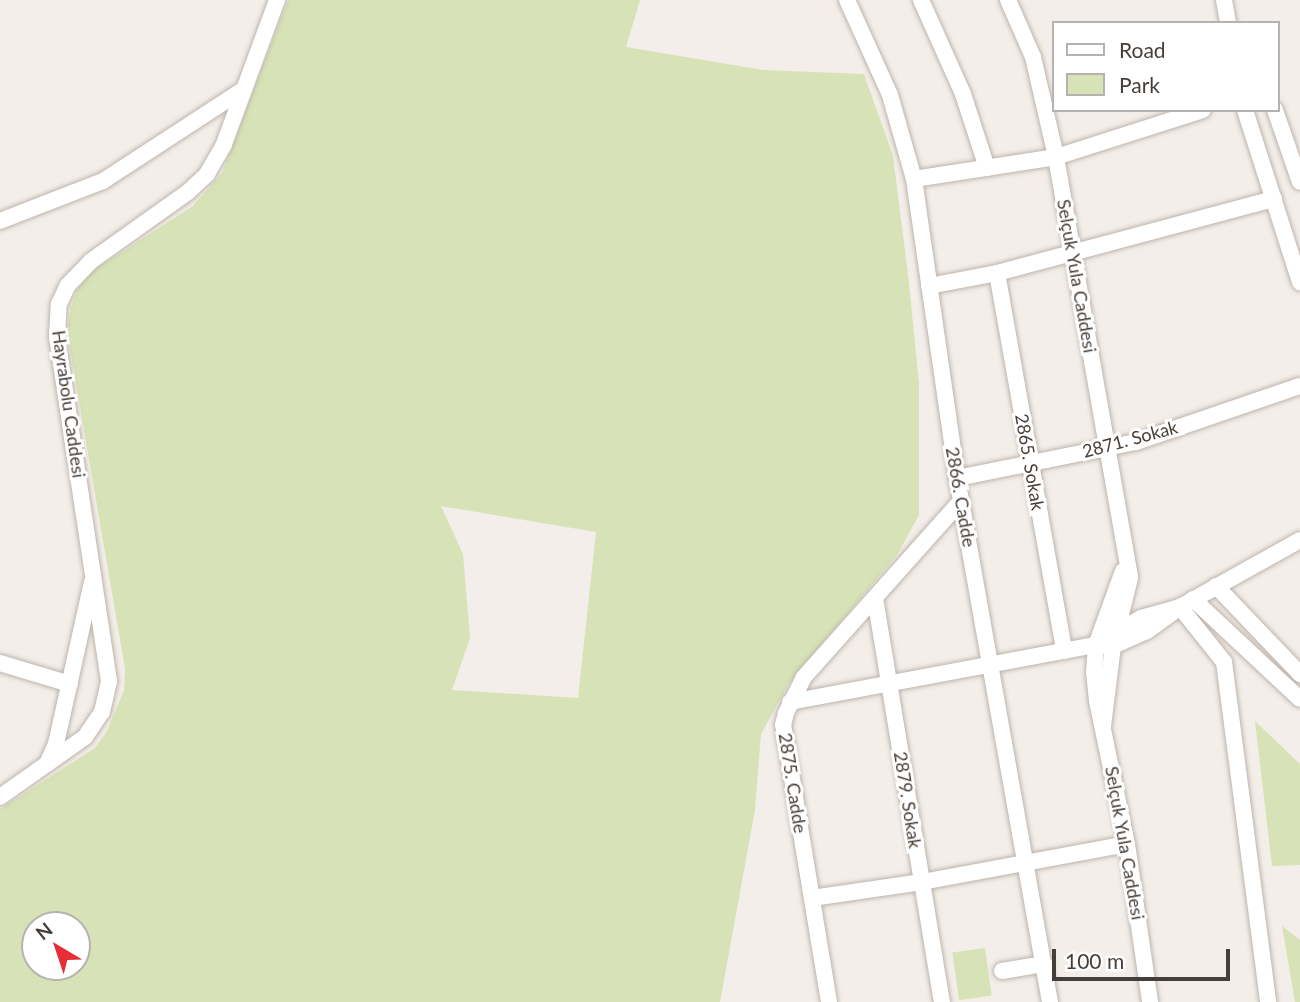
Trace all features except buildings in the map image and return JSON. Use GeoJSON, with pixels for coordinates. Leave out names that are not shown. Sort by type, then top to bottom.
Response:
{"type":"FeatureCollection","features":[{"type":"Feature","properties":{"kind":"street","name":"Hayrabolu Caddesi"},"geometry":{"type":"LineString","coordinates":[[0,797],[42,769],[90,731],[106,701],[109,665],[57,337],[60,304],[68,285],[91,261],[188,192],[207,174],[224,144],[277,0]]}},
{"type":"Feature","properties":{"kind":"street"},"geometry":{"type":"LineString","coordinates":[[920,0],[963,94],[987,167]]}},
{"type":"Feature","properties":{"kind":"street","name":"Selçuk Yula Caddesi"},"geometry":{"type":"LineString","coordinates":[[1008,0],[1033,57],[1056,157],[1130,578],[1113,646],[1103,726]]}},
{"type":"Feature","properties":{"kind":"street"},"geometry":{"type":"LineString","coordinates":[[1224,0],[1228,21]]}},
{"type":"Feature","properties":{"kind":"street","name":"2866. Cadde"},"geometry":{"type":"LineString","coordinates":[[853,2],[890,95],[914,178],[957,478],[1050,1002]]}},
{"type":"Feature","properties":{"kind":"street"},"geometry":{"type":"LineString","coordinates":[[0,221],[103,181],[244,89]]}},
{"type":"Feature","properties":{"kind":"street"},"geometry":{"type":"LineString","coordinates":[[914,178],[1056,157],[1197,112]]}},
{"type":"Feature","properties":{"kind":"street"},"geometry":{"type":"LineString","coordinates":[[1246,112],[1300,282]]}},
{"type":"Feature","properties":{"kind":"street"},"geometry":{"type":"LineString","coordinates":[[1276,112],[1300,181]]}},
{"type":"Feature","properties":{"kind":"street"},"geometry":{"type":"LineString","coordinates":[[929,286],[997,273],[1274,199]]}},
{"type":"Feature","properties":{"kind":"street","name":"2865. Sokak"},"geometry":{"type":"LineString","coordinates":[[997,273],[1064,651]]}},
{"type":"Feature","properties":{"kind":"street","name":"2871. Sokak"},"geometry":{"type":"LineString","coordinates":[[957,478],[1136,442],[1300,386]]}},
{"type":"Feature","properties":{"kind":"street","name":"2875. Cadde"},"geometry":{"type":"LineString","coordinates":[[829,1002],[783,725],[790,702],[804,677],[961,501]]}},
{"type":"Feature","properties":{"kind":"street"},"geometry":{"type":"LineString","coordinates":[[790,702],[1096,645],[1113,646],[1147,631],[1186,603],[1300,540]]}},
{"type":"Feature","properties":{"kind":"street","name":"Selçuk Yula Caddesi"},"geometry":{"type":"LineString","coordinates":[[1125,558],[1121,579],[1096,645],[1095,689],[1127,844],[1150,1002]]}},
{"type":"Feature","properties":{"kind":"street"},"geometry":{"type":"LineString","coordinates":[[42,769],[56,744],[94,570]]}},
{"type":"Feature","properties":{"kind":"street"},"geometry":{"type":"LineString","coordinates":[[1216,586],[1300,674]]}},
{"type":"Feature","properties":{"kind":"street","name":"2879. Sokak"},"geometry":{"type":"LineString","coordinates":[[875,598],[942,1002]]}},
{"type":"Feature","properties":{"kind":"street"},"geometry":{"type":"LineString","coordinates":[[1096,645],[1117,629],[1186,603]]}},
{"type":"Feature","properties":{"kind":"street"},"geometry":{"type":"LineString","coordinates":[[1186,603],[1220,624],[1300,698]]}},
{"type":"Feature","properties":{"kind":"street"},"geometry":{"type":"LineString","coordinates":[[1186,603],[1224,662]]}},
{"type":"Feature","properties":{"kind":"street"},"geometry":{"type":"LineString","coordinates":[[1220,624],[1268,1002]]}},
{"type":"Feature","properties":{"kind":"street"},"geometry":{"type":"LineString","coordinates":[[0,663],[71,684]]}},
{"type":"Feature","properties":{"kind":"street"},"geometry":{"type":"LineString","coordinates":[[812,898],[922,882],[1127,844]]}},
{"type":"Feature","properties":{"kind":"street"},"geometry":{"type":"LineString","coordinates":[[1002,971],[1044,964]]}},
{"type":"Feature","properties":{"kind":"green space"},"geometry":{"type":"Polygon","coordinates":[[[288,0],[640,0],[626,47],[763,70],[864,74],[893,156],[909,283],[919,383],[919,515],[897,555],[790,682],[761,734],[755,810],[720,1002],[0,1002],[0,809],[95,748],[107,731],[124,690],[125,669],[67,331],[71,307],[77,290],[91,272],[193,206],[222,173],[288,0]],[[441,506],[463,554],[470,638],[452,690],[578,698],[596,532],[441,506]]]}},
{"type":"Feature","properties":{"kind":"green space"},"geometry":{"type":"Polygon","coordinates":[[[1255,721],[1300,764],[1300,865],[1272,866],[1255,721]]]}},
{"type":"Feature","properties":{"kind":"green space"},"geometry":{"type":"Polygon","coordinates":[[[1282,926],[1300,940],[1300,1002],[1295,1002],[1282,926]]]}},
{"type":"Feature","properties":{"kind":"green space"},"geometry":{"type":"Polygon","coordinates":[[[985,948],[992,996],[959,1000],[952,953],[985,948]]]}}]}
